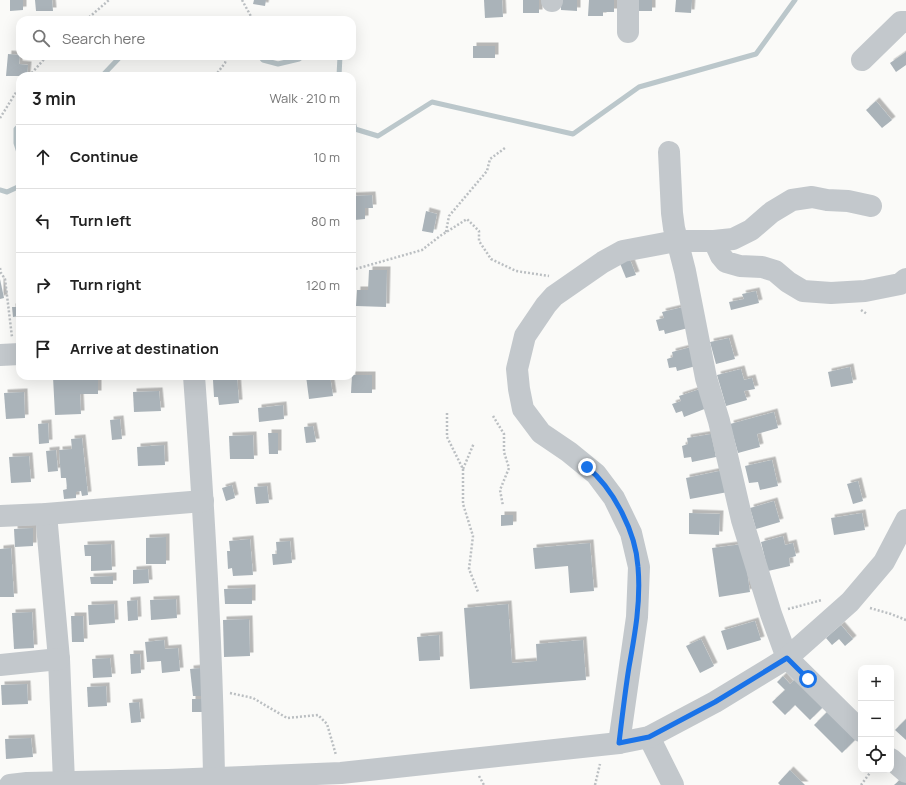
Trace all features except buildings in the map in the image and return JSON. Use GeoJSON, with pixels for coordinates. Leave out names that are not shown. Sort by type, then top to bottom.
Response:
{"type":"FeatureCollection","features":[{"type":"Feature","properties":{"kind":"street"},"geometry":{"type":"LineString","coordinates":[[628,0],[628,32]]}},
{"type":"Feature","properties":{"kind":"street"},"geometry":{"type":"LineString","coordinates":[[862,60],[901,22],[906,22]]}},
{"type":"Feature","properties":{"kind":"street"},"geometry":{"type":"LineString","coordinates":[[669,152],[672,213],[676,241],[685,271],[706,378],[719,421],[742,520],[770,614],[787,658],[858,728]]}},
{"type":"Feature","properties":{"kind":"street"},"geometry":{"type":"LineString","coordinates":[[619,743],[637,617],[638,567],[632,533],[614,498],[596,474],[569,452],[541,433],[524,409],[519,389],[517,369],[525,336],[554,296],[603,262],[623,251],[676,241],[714,241],[733,239],[751,230],[772,212],[792,200],[812,197],[827,200],[848,201],[871,206]]}},
{"type":"Feature","properties":{"kind":"street"},"geometry":{"type":"LineString","coordinates":[[714,241],[721,256],[726,262],[740,266],[762,267],[775,271],[803,292],[831,293],[864,291],[900,284],[906,279]]}},
{"type":"Feature","properties":{"kind":"street"},"geometry":{"type":"LineString","coordinates":[[194,380],[203,501],[212,690],[214,778]]}},
{"type":"Feature","properties":{"kind":"street"},"geometry":{"type":"LineString","coordinates":[[0,516],[46,514],[203,501]]}},
{"type":"Feature","properties":{"kind":"street"},"geometry":{"type":"LineString","coordinates":[[46,514],[59,659],[64,782]]}},
{"type":"Feature","properties":{"kind":"street"},"geometry":{"type":"LineString","coordinates":[[10,785],[27,783],[340,773],[619,743],[649,737],[715,702],[787,658],[850,602],[884,562],[906,522]]}},
{"type":"Feature","properties":{"kind":"street"},"geometry":{"type":"LineString","coordinates":[[0,665],[59,659]]}},
{"type":"Feature","properties":{"kind":"street"},"geometry":{"type":"LineString","coordinates":[[649,737],[673,785]]}},
{"type":"Feature","properties":{"kind":"street"},"geometry":{"type":"LineString","coordinates":[[894,762],[906,772]]}},
{"type":"Feature","properties":{"kind":"path"},"geometry":{"type":"LineString","coordinates":[[91,16],[109,0]]}},
{"type":"Feature","properties":{"kind":"path"},"geometry":{"type":"LineString","coordinates":[[242,0],[251,16]]}},
{"type":"Feature","properties":{"kind":"path"},"geometry":{"type":"LineString","coordinates":[[32,72],[43,60]]}},
{"type":"Feature","properties":{"kind":"path"},"geometry":{"type":"LineString","coordinates":[[218,72],[226,60]]}},
{"type":"Feature","properties":{"kind":"path"},"geometry":{"type":"LineString","coordinates":[[0,118],[16,92]]}},
{"type":"Feature","properties":{"kind":"path"},"geometry":{"type":"LineString","coordinates":[[446,232],[449,216],[487,172],[490,159],[505,148]]}},
{"type":"Feature","properties":{"kind":"path"},"geometry":{"type":"LineString","coordinates":[[356,269],[422,250],[446,232],[467,220],[479,231],[479,241],[491,259],[516,271],[551,276]]}},
{"type":"Feature","properties":{"kind":"path"},"geometry":{"type":"LineString","coordinates":[[0,268],[0,274],[5,279],[11,354]]}},
{"type":"Feature","properties":{"kind":"path"},"geometry":{"type":"LineString","coordinates":[[447,413],[447,437],[463,469]]}},
{"type":"Feature","properties":{"kind":"path"},"geometry":{"type":"LineString","coordinates":[[493,416],[504,434],[504,452],[510,468],[500,490],[503,506]]}},
{"type":"Feature","properties":{"kind":"path"},"geometry":{"type":"LineString","coordinates":[[474,443],[463,469],[463,504],[472,536],[469,568],[478,592]]}},
{"type":"Feature","properties":{"kind":"path"},"geometry":{"type":"LineString","coordinates":[[770,614],[823,600]]}},
{"type":"Feature","properties":{"kind":"path"},"geometry":{"type":"LineString","coordinates":[[850,602],[906,620]]}},
{"type":"Feature","properties":{"kind":"path"},"geometry":{"type":"LineString","coordinates":[[212,690],[253,698],[287,718],[318,715],[327,724],[340,773]]}},
{"type":"Feature","properties":{"kind":"path"},"geometry":{"type":"LineString","coordinates":[[861,785],[870,773]]}},
{"type":"Feature","properties":{"kind":"waterway"},"geometry":{"type":"LineString","coordinates":[[356,129],[378,136],[432,102],[573,134],[639,87],[756,54],[795,0]]}},
{"type":"Feature","properties":{"kind":"waterway"},"geometry":{"type":"LineString","coordinates":[[106,72],[117,60]]}},
{"type":"Feature","properties":{"kind":"waterway"},"geometry":{"type":"LineString","coordinates":[[263,60],[278,64],[295,60]]}},
{"type":"Feature","properties":{"kind":"waterway"},"geometry":{"type":"LineString","coordinates":[[339,72],[340,60]]}},
{"type":"Feature","properties":{"kind":"waterway"},"geometry":{"type":"LineString","coordinates":[[16,129],[16,143]]}},
{"type":"Feature","properties":{"kind":"waterway"},"geometry":{"type":"LineString","coordinates":[[0,190],[7,192],[16,188]]}},
{"type":"Feature","properties":{"kind":"route"},"geometry":{"type":"LineString","coordinates":[[587,467],[596,474],[614,498],[632,533],[638,567],[637,617],[619,743],[649,737],[715,702],[787,658],[808,679]]}}]}
